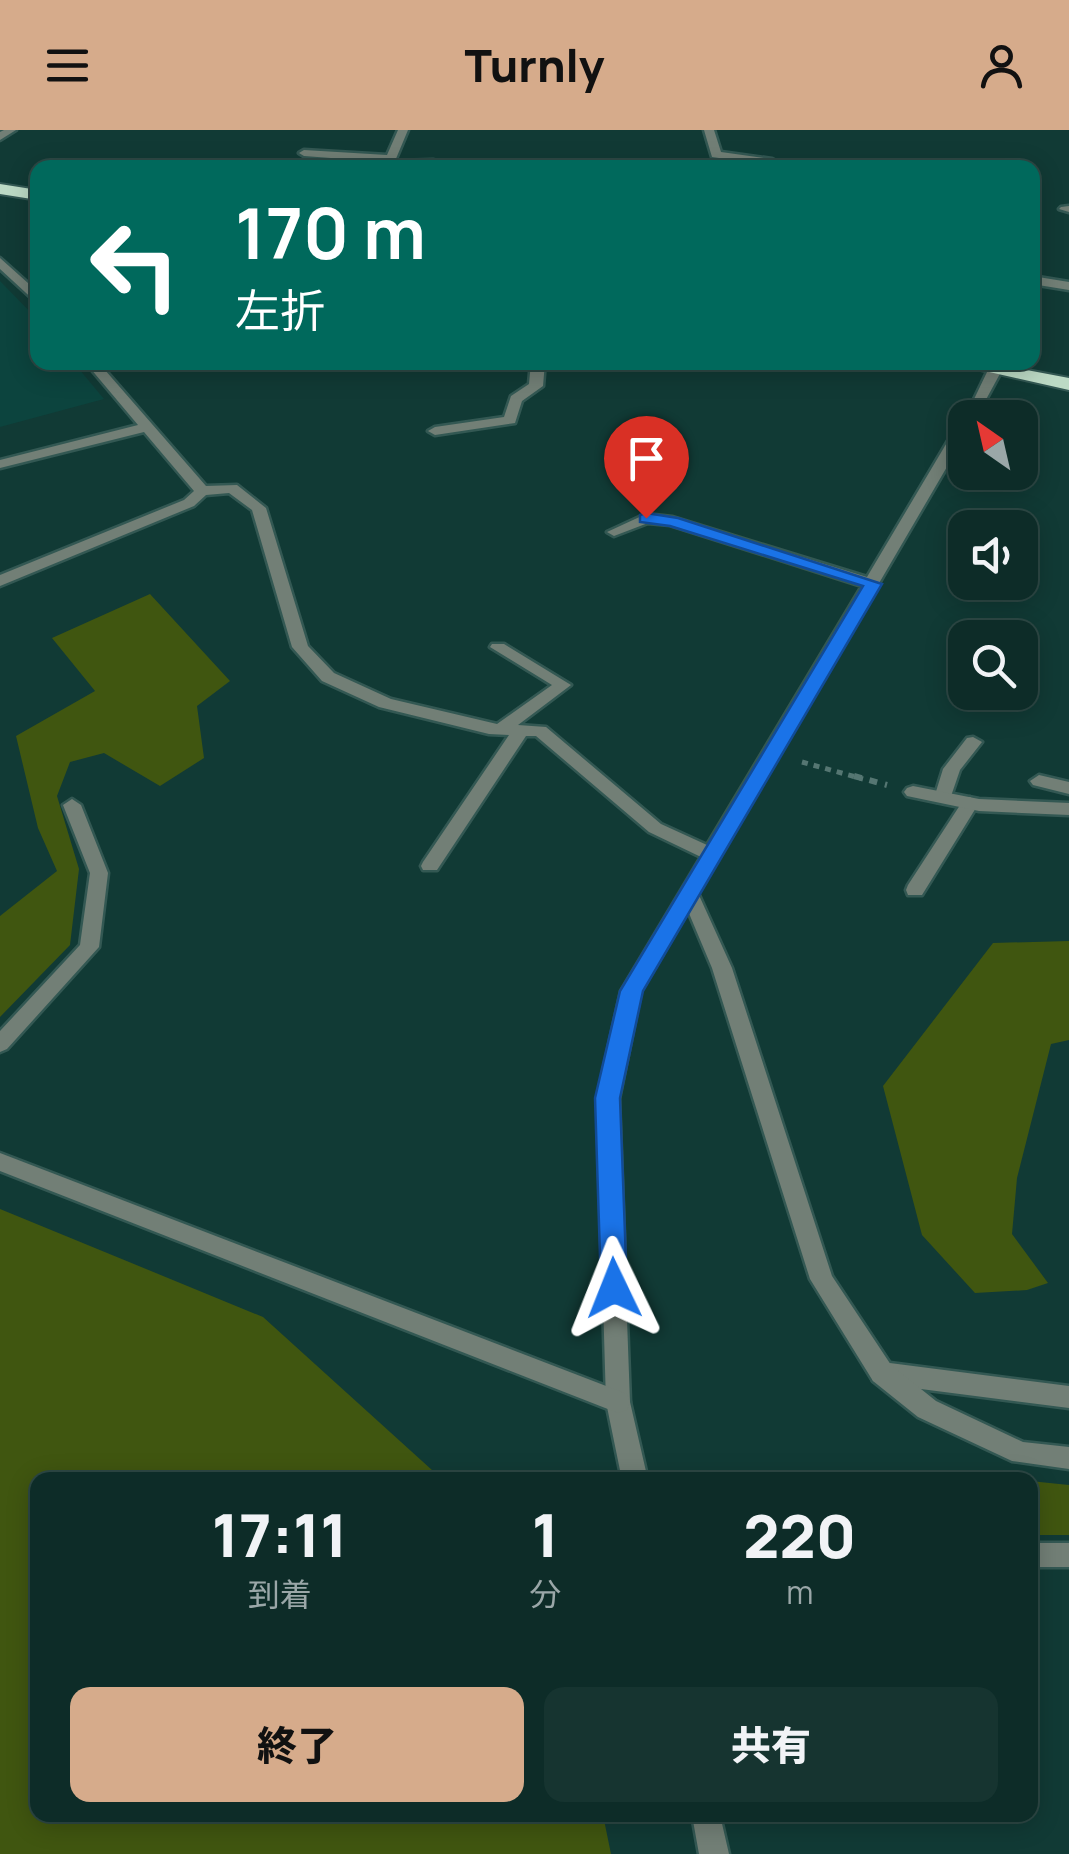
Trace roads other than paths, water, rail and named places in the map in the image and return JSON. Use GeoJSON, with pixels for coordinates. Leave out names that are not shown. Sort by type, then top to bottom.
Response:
{"type":"FeatureCollection","features":[{"type":"Feature","properties":{"kind":"highway"},"geometry":{"type":"LineString","coordinates":[[0,189],[30,194]]}},
{"type":"Feature","properties":{"kind":"highway"},"geometry":{"type":"LineString","coordinates":[[995,370],[1069,384]]}},
{"type":"Feature","properties":{"kind":"street"},"geometry":{"type":"LineString","coordinates":[[0,136],[11,130]]}},
{"type":"Feature","properties":{"kind":"street"},"geometry":{"type":"LineString","coordinates":[[391,160],[403,130]]}},
{"type":"Feature","properties":{"kind":"street"},"geometry":{"type":"LineString","coordinates":[[709,130],[716,154],[758,160]]}},
{"type":"Feature","properties":{"kind":"street"},"geometry":{"type":"LineString","coordinates":[[304,152],[361,160]]}},
{"type":"Feature","properties":{"kind":"street"},"geometry":{"type":"LineString","coordinates":[[0,262],[30,292]]}},
{"type":"Feature","properties":{"kind":"street"},"geometry":{"type":"LineString","coordinates":[[1040,281],[1069,286]]}},
{"type":"Feature","properties":{"kind":"street"},"geometry":{"type":"LineString","coordinates":[[98,370],[202,491]]}},
{"type":"Feature","properties":{"kind":"street"},"geometry":{"type":"LineString","coordinates":[[434,431],[510,420],[516,398],[536,386],[537,370]]}},
{"type":"Feature","properties":{"kind":"street"},"geometry":{"type":"LineString","coordinates":[[979,400],[995,370]]}},
{"type":"Feature","properties":{"kind":"street"},"geometry":{"type":"LineString","coordinates":[[0,464],[146,427]]}},
{"type":"Feature","properties":{"kind":"street"},"geometry":{"type":"LineString","coordinates":[[633,1472],[618,1402],[608,1098],[631,991],[948,454]]}},
{"type":"Feature","properties":{"kind":"street"},"geometry":{"type":"LineString","coordinates":[[0,580],[188,503],[202,491],[232,488],[259,508],[300,647],[328,677],[385,703],[501,729],[540,731],[655,828],[712,855]]}},
{"type":"Feature","properties":{"kind":"street"},"geometry":{"type":"LineString","coordinates":[[614,532],[646,518],[672,522],[874,584]]}},
{"type":"Feature","properties":{"kind":"street"},"geometry":{"type":"LineString","coordinates":[[498,647],[562,685],[501,729]]}},
{"type":"Feature","properties":{"kind":"street"},"geometry":{"type":"LineString","coordinates":[[430,866],[522,730]]}},
{"type":"Feature","properties":{"kind":"street"},"geometry":{"type":"LineString","coordinates":[[943,798],[952,769],[974,742]]}},
{"type":"Feature","properties":{"kind":"street"},"geometry":{"type":"LineString","coordinates":[[1039,781],[1069,788]]}},
{"type":"Feature","properties":{"kind":"street"},"geometry":{"type":"LineString","coordinates":[[914,792],[970,803],[1069,809]]}},
{"type":"Feature","properties":{"kind":"street"},"geometry":{"type":"LineString","coordinates":[[915,890],[970,803]]}},
{"type":"Feature","properties":{"kind":"street"},"geometry":{"type":"LineString","coordinates":[[0,1044],[89,947],[99,873],[72,805]]}},
{"type":"Feature","properties":{"kind":"street"},"geometry":{"type":"LineString","coordinates":[[689,893],[722,968],[822,1279],[882,1373],[927,1409],[1021,1454],[1069,1458]]}},
{"type":"Feature","properties":{"kind":"street"},"geometry":{"type":"LineString","coordinates":[[0,1162],[618,1402]]}},
{"type":"Feature","properties":{"kind":"street"},"geometry":{"type":"LineString","coordinates":[[882,1373],[1069,1397]]}},
{"type":"Feature","properties":{"kind":"street"},"geometry":{"type":"LineString","coordinates":[[1038,1556],[1069,1555]]}},
{"type":"Feature","properties":{"kind":"street"},"geometry":{"type":"LineString","coordinates":[[707,1822],[714,1854]]}}]}
